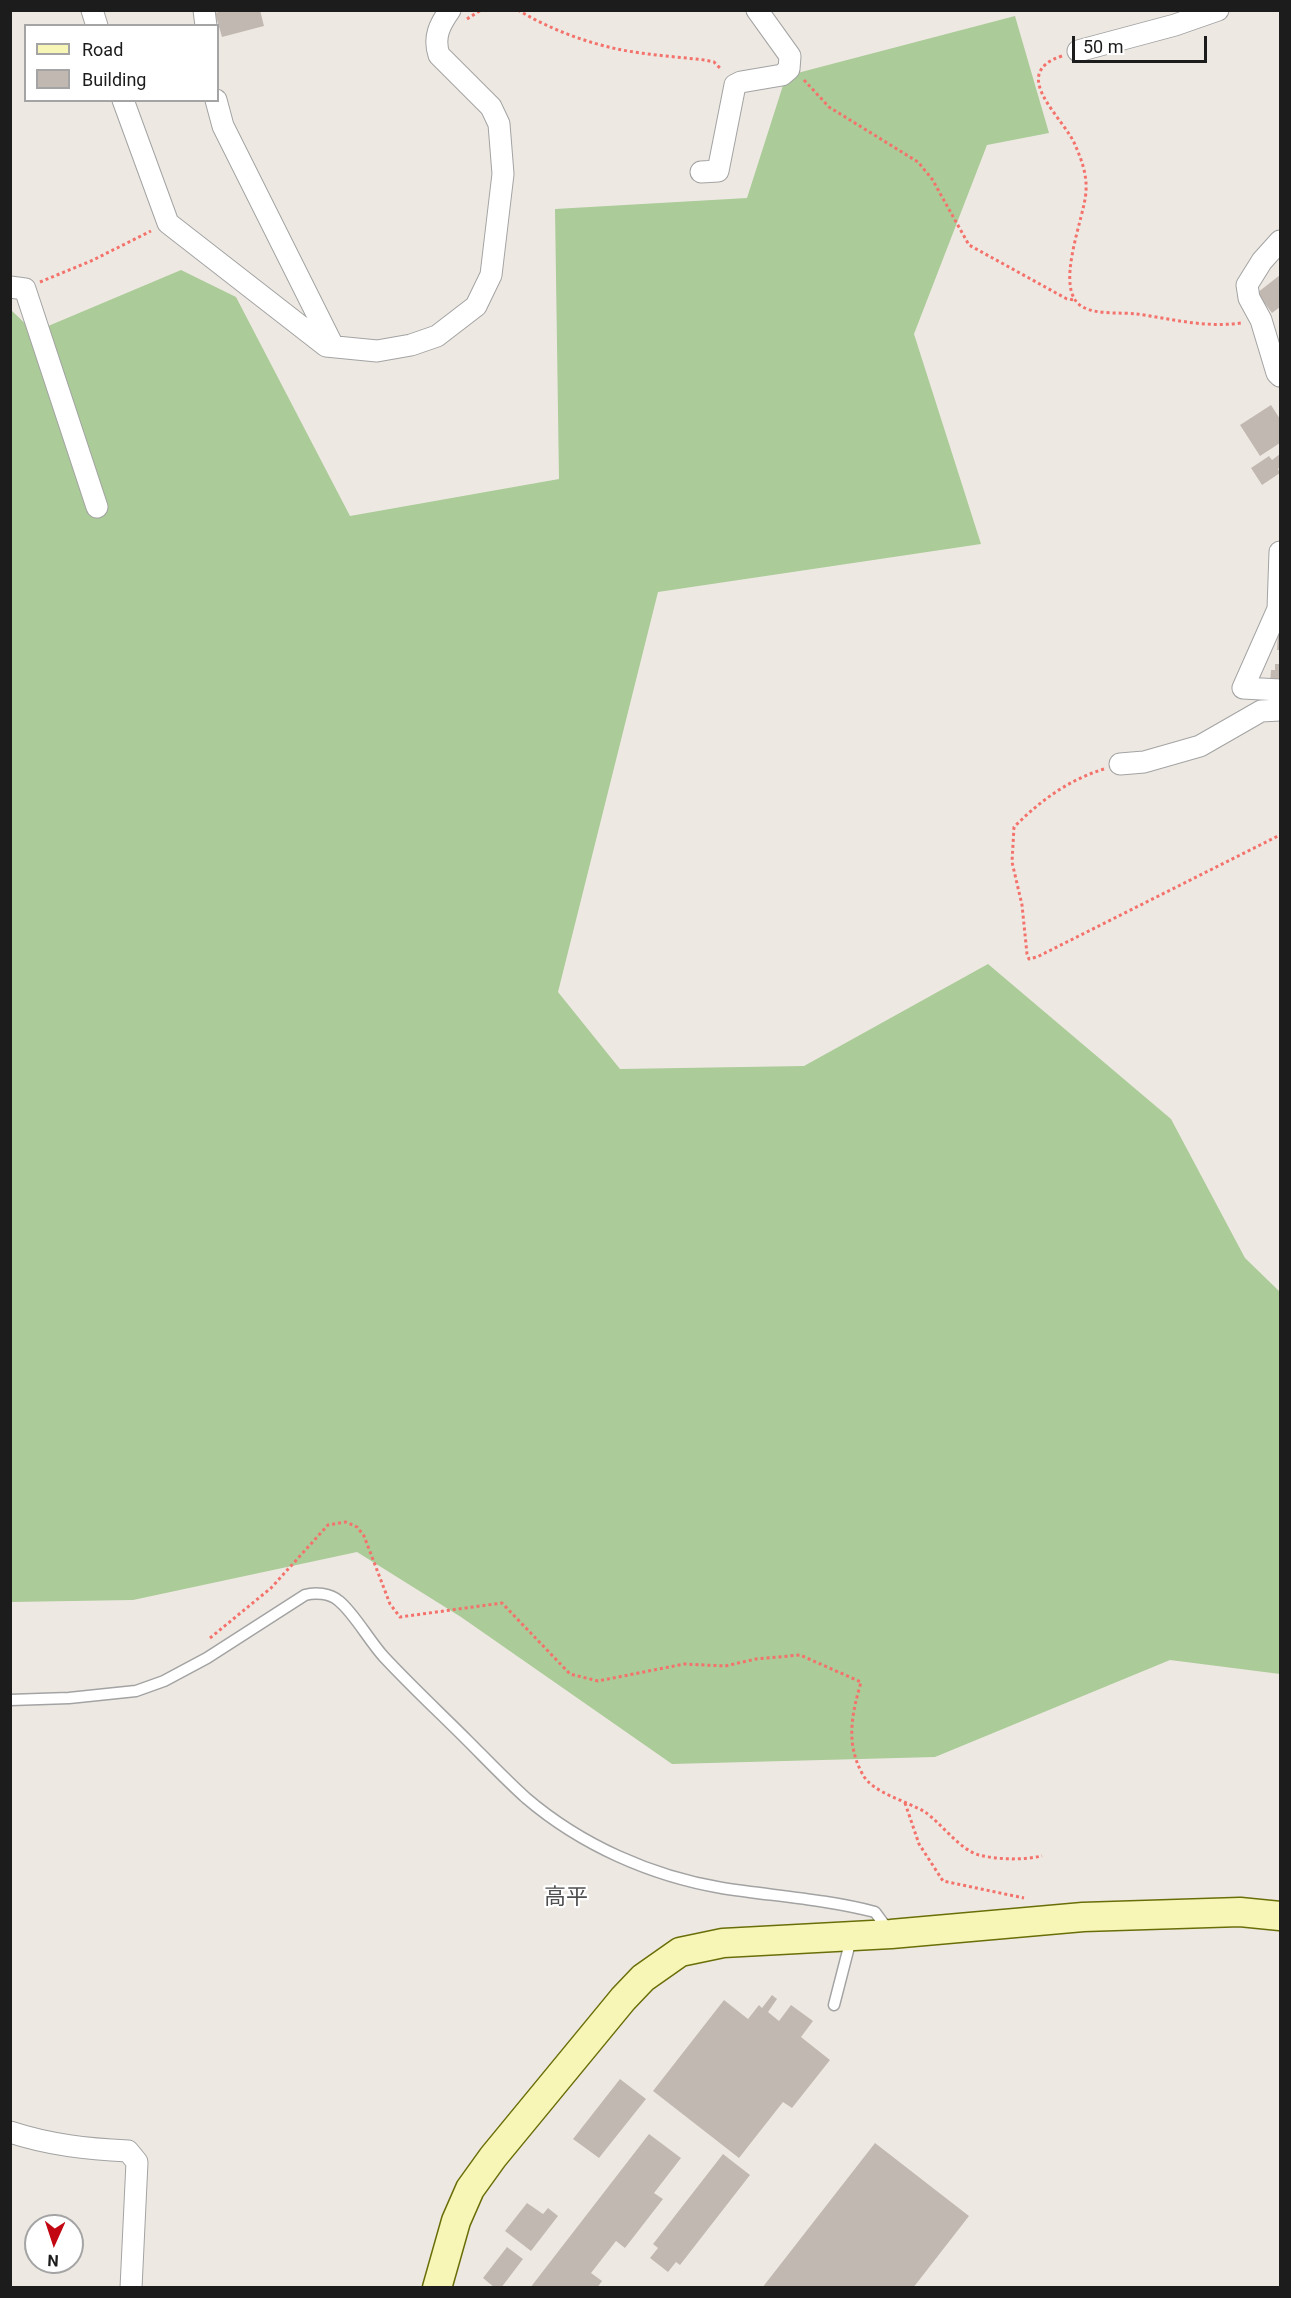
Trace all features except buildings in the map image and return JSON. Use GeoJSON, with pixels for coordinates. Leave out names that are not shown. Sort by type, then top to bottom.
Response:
{"type":"FeatureCollection","features":[{"type":"Feature","properties":{"kind":"street"},"geometry":{"type":"LineString","coordinates":[[124,102],[168,223],[327,346],[377,351],[411,345],[437,336],[476,306],[491,275],[503,174],[499,124],[491,107],[439,55],[436,46],[441,22],[450,10]]}},
{"type":"Feature","properties":{"kind":"street"},"geometry":{"type":"LineString","coordinates":[[701,172],[718,171],[735,85],[782,75],[789,67],[790,56],[756,10]]}},
{"type":"Feature","properties":{"kind":"street"},"geometry":{"type":"LineString","coordinates":[[1078,51],[1175,25],[1218,10]]}},
{"type":"Feature","properties":{"kind":"street"},"geometry":{"type":"LineString","coordinates":[[217,102],[223,126],[333,346]]}},
{"type":"Feature","properties":{"kind":"street"},"geometry":{"type":"LineString","coordinates":[[1281,241],[1262,261],[1246,285],[1249,298],[1271,320],[1277,373],[1281,376]]}},
{"type":"Feature","properties":{"kind":"street"},"geometry":{"type":"LineString","coordinates":[[18,288],[97,507]]}},
{"type":"Feature","properties":{"kind":"street"},"geometry":{"type":"LineString","coordinates":[[1281,552],[1279,609],[1243,688],[1281,690]]}},
{"type":"Feature","properties":{"kind":"street"},"geometry":{"type":"LineString","coordinates":[[1120,764],[1143,762],[1200,746],[1261,711],[1281,710]]}},
{"type":"Feature","properties":{"kind":"street"},"geometry":{"type":"LineString","coordinates":[[437,2288],[456,2221],[470,2189],[493,2157],[616,2008],[644,1978],[680,1953],[693,1948],[723,1943],[891,1934],[1083,1917],[1240,1912],[1281,1916]]}},
{"type":"Feature","properties":{"kind":"street"},"geometry":{"type":"LineString","coordinates":[[10,2132],[40,2142],[75,2148],[128,2151],[137,2162],[131,2288]]}},
{"type":"Feature","properties":{"kind":"lane"},"geometry":{"type":"LineString","coordinates":[[10,1700],[69,1698],[136,1691],[164,1681],[198,1662],[304,1595],[312,1593],[327,1595],[339,1600],[382,1655],[526,1798],[590,1843],[639,1865],[680,1879],[721,1888],[792,1897],[875,1912],[891,1934]]}},
{"type":"Feature","properties":{"kind":"lane"},"geometry":{"type":"LineString","coordinates":[[834,2005],[852,1936]]}},
{"type":"Feature","properties":{"kind":"path"},"geometry":{"type":"LineString","coordinates":[[518,10],[534,20],[593,43],[623,51],[714,62],[735,85]]}},
{"type":"Feature","properties":{"kind":"path"},"geometry":{"type":"LineString","coordinates":[[1078,51],[1046,63],[1040,71],[1039,82],[1043,97],[1074,141],[1087,181],[1069,281],[1069,291],[1075,300],[1089,310],[1138,314],[1201,324],[1271,320]]}},
{"type":"Feature","properties":{"kind":"path"},"geometry":{"type":"LineString","coordinates":[[789,67],[829,107],[918,162],[932,179],[969,245],[1067,299],[1075,300]]}},
{"type":"Feature","properties":{"kind":"path"},"geometry":{"type":"LineString","coordinates":[[18,288],[91,261],[168,223]]}},
{"type":"Feature","properties":{"kind":"path"},"geometry":{"type":"LineString","coordinates":[[1120,764],[1087,774],[1057,790],[1034,807],[1014,827],[1012,862],[1022,905],[1025,945],[1029,959],[1281,835]]}},
{"type":"Feature","properties":{"kind":"path"},"geometry":{"type":"LineString","coordinates":[[198,1662],[203,1644],[271,1588],[328,1525],[346,1522],[357,1527],[364,1536],[390,1604],[400,1617],[502,1603],[570,1674],[598,1681],[684,1664],[724,1666],[756,1659],[800,1655],[861,1682],[852,1714],[852,1749],[864,1777],[887,1795],[905,1801],[927,1814],[977,1854],[1021,1860],[1042,1856]]}},
{"type":"Feature","properties":{"kind":"path"},"geometry":{"type":"LineString","coordinates":[[905,1801],[919,1844],[943,1881],[1029,1899]]}},
{"type":"Feature","properties":{"kind":"green space"},"geometry":{"type":"Polygon","coordinates":[[[1015,16],[1049,133],[987,145],[914,334],[981,544],[658,592],[558,992],[620,1069],[804,1066],[988,964],[1171,1119],[1245,1258],[1280,1292],[1280,1674],[1170,1660],[935,1757],[672,1764],[461,1617],[357,1552],[133,1600],[11,1602],[10,309],[34,332],[181,270],[236,297],[350,516],[559,479],[555,209],[747,198],[786,76],[1015,16]]]}},
{"type":"Feature","properties":{"kind":"district","name":"高平"},"geometry":{"type":"Point","coordinates":[566,1898]}}]}
